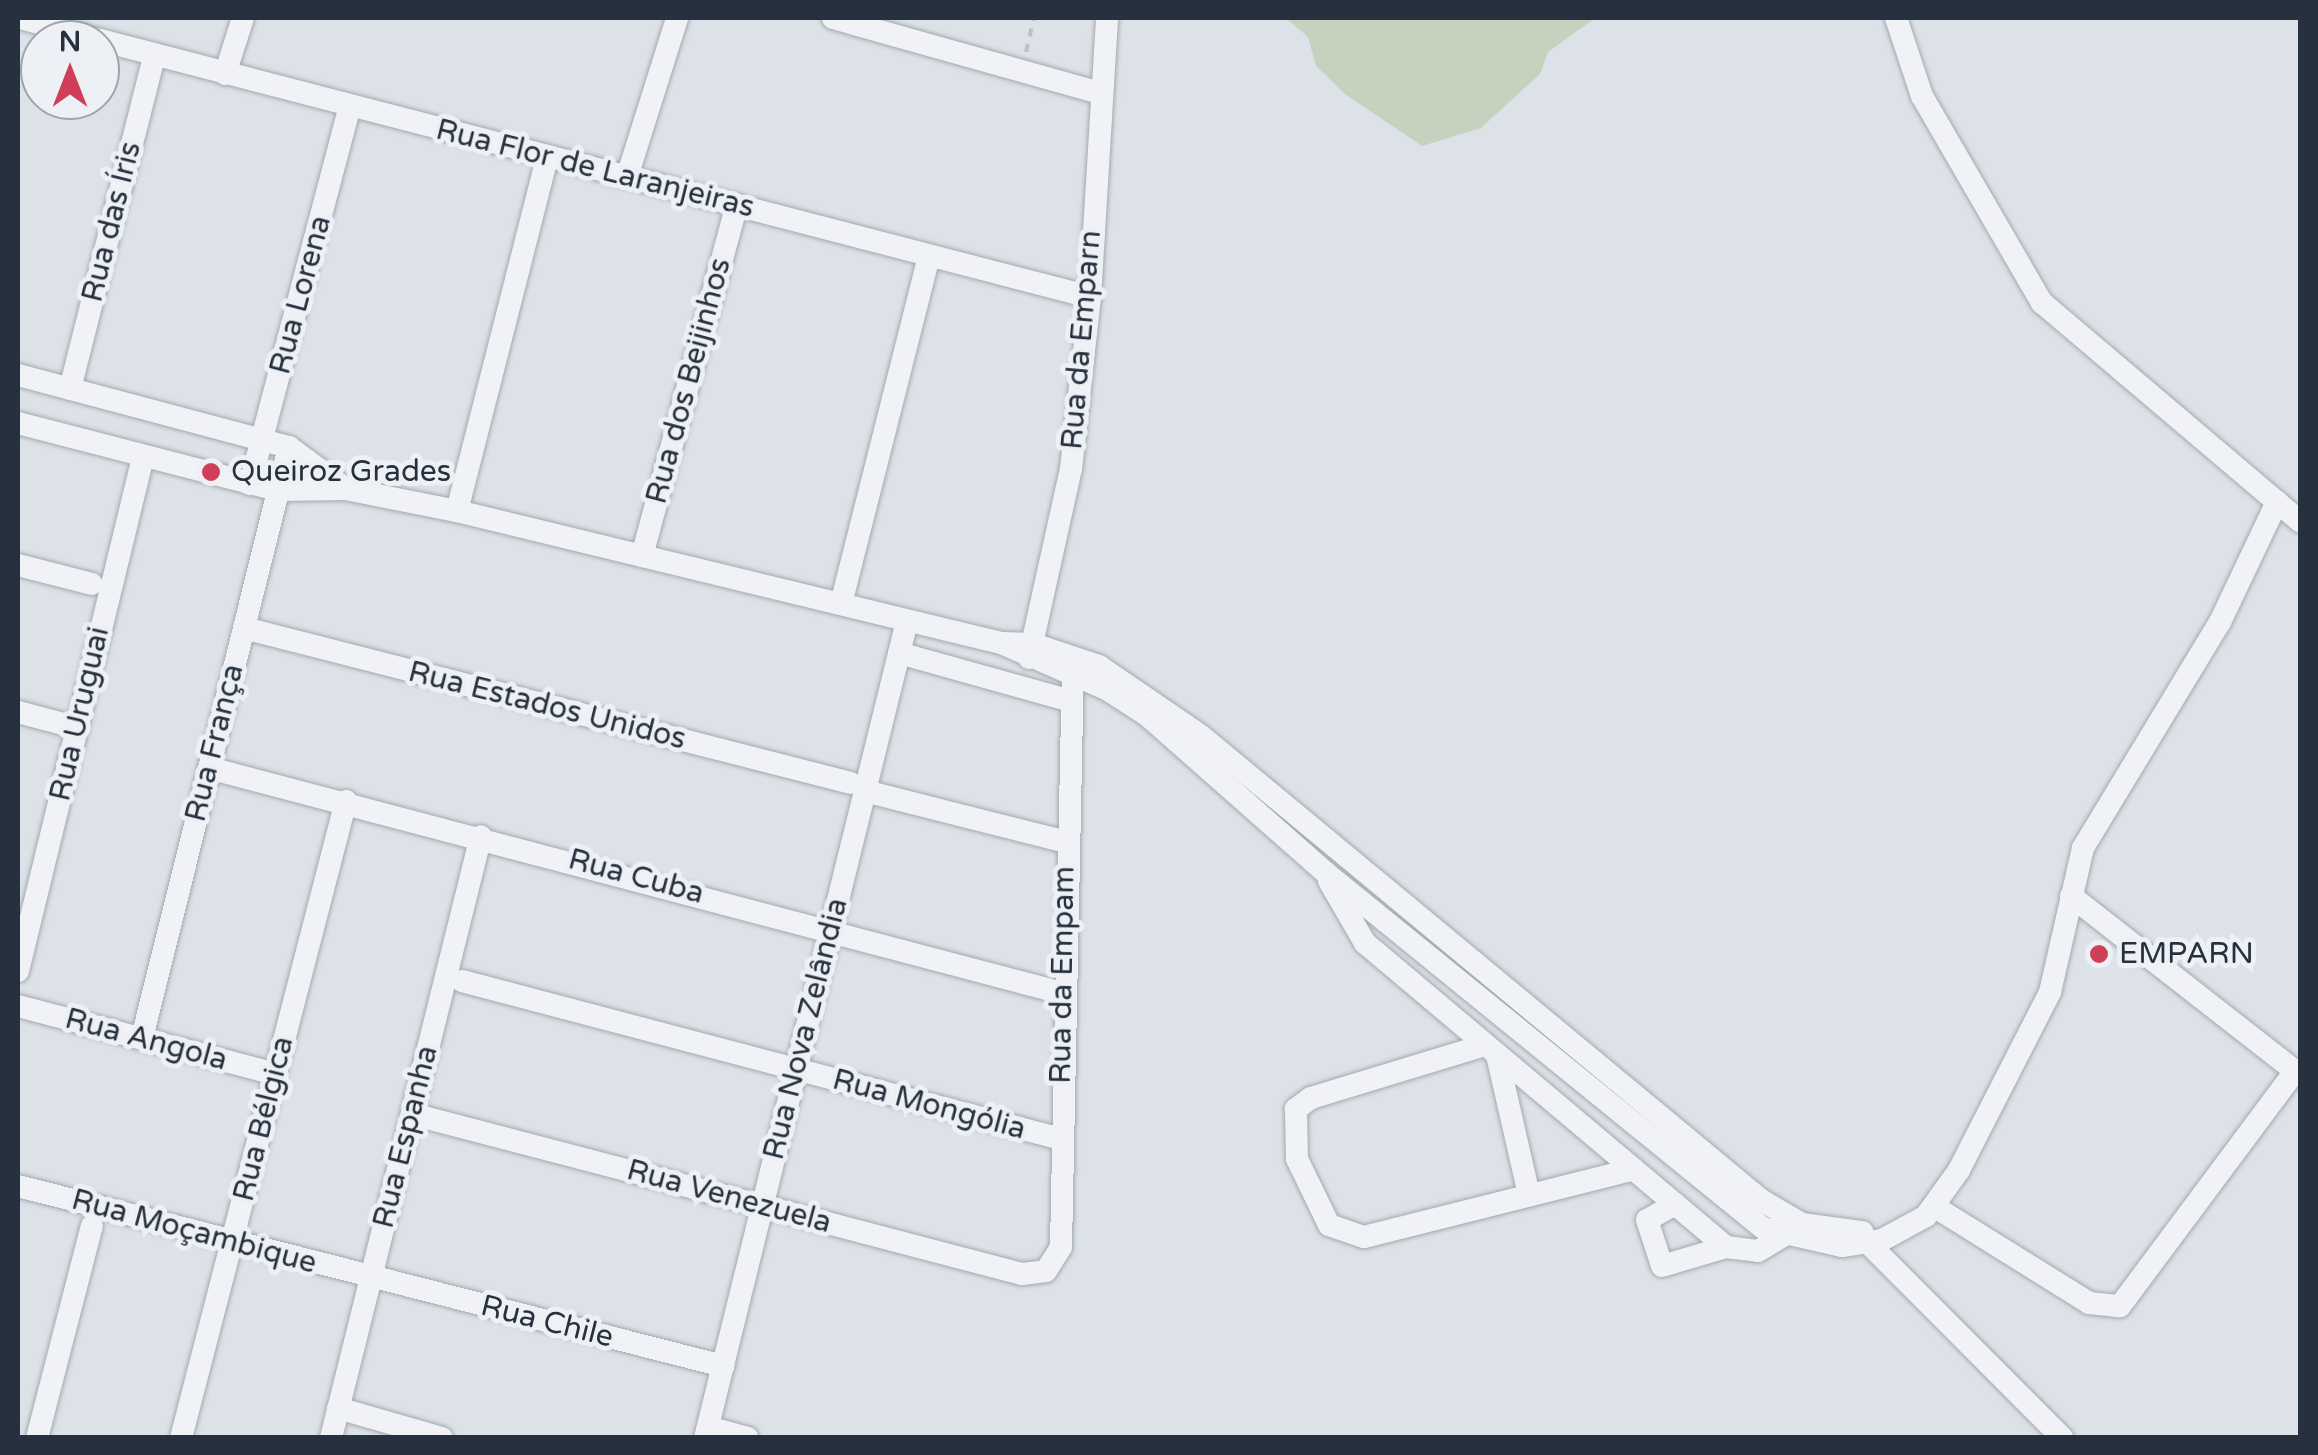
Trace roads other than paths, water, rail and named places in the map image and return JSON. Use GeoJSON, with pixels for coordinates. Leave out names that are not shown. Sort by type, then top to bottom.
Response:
{"type":"FeatureCollection","features":[{"type":"Feature","properties":{"kind":"street"},"geometry":{"type":"LineString","coordinates":[[225,74],[243,18]]}},
{"type":"Feature","properties":{"kind":"street"},"geometry":{"type":"LineString","coordinates":[[627,177],[677,18]]}},
{"type":"Feature","properties":{"kind":"street"},"geometry":{"type":"LineString","coordinates":[[832,18],[1099,93]]}},
{"type":"Feature","properties":{"kind":"street","name":"Rua da Emparn"},"geometry":{"type":"LineString","coordinates":[[1031,651],[1070,469],[1090,297],[1099,93],[1107,18]]}},
{"type":"Feature","properties":{"kind":"street"},"geometry":{"type":"LineString","coordinates":[[1896,18],[1922,96],[2042,303],[2300,520]]}},
{"type":"Feature","properties":{"kind":"street","name":"Rua Flor de Laranjeiras"},"geometry":{"type":"LineString","coordinates":[[120,46],[1090,297]]}},
{"type":"Feature","properties":{"kind":"street","name":"Rua das Íris"},"geometry":{"type":"LineString","coordinates":[[70,389],[154,56]]}},
{"type":"Feature","properties":{"kind":"street","name":"Rua Lorena"},"geometry":{"type":"LineString","coordinates":[[250,484],[350,106]]}},
{"type":"Feature","properties":{"kind":"street"},"geometry":{"type":"LineString","coordinates":[[457,511],[548,157]]}},
{"type":"Feature","properties":{"kind":"street","name":"Rua dos Beijinhos"},"geometry":{"type":"LineString","coordinates":[[642,556],[736,205]]}},
{"type":"Feature","properties":{"kind":"street"},"geometry":{"type":"LineString","coordinates":[[841,604],[930,256]]}},
{"type":"Feature","properties":{"kind":"street"},"geometry":{"type":"LineString","coordinates":[[18,375],[264,439],[289,448],[346,489]]}},
{"type":"Feature","properties":{"kind":"street"},"geometry":{"type":"LineString","coordinates":[[18,423],[278,490],[346,489],[457,511],[1118,675],[1165,708],[1764,1228],[1816,1244],[1869,1244],[1902,1229],[1935,1207],[2050,992],[2083,848],[2220,622],[2277,502]]}},
{"type":"Feature","properties":{"kind":"street","name":"Rua França"},"geometry":{"type":"LineString","coordinates":[[142,1038],[289,448]]}},
{"type":"Feature","properties":{"kind":"street","name":"Rua Uruguai"},"geometry":{"type":"LineString","coordinates":[[18,971],[143,457]]}},
{"type":"Feature","properties":{"kind":"street"},"geometry":{"type":"LineString","coordinates":[[18,564],[92,584]]}},
{"type":"Feature","properties":{"kind":"street","name":"Rua Nova Zelândia"},"geometry":{"type":"LineString","coordinates":[[707,1432],[831,930],[858,787],[907,621]]}},
{"type":"Feature","properties":{"kind":"street","name":"Rua Estados Unidos"},"geometry":{"type":"LineString","coordinates":[[244,628],[1066,842]]}},
{"type":"Feature","properties":{"kind":"street"},"geometry":{"type":"LineString","coordinates":[[899,653],[1071,701]]}},
{"type":"Feature","properties":{"kind":"street"},"geometry":{"type":"LineString","coordinates":[[1073,666],[1148,716],[1326,874],[1589,1075],[1783,1216],[1821,1228],[1902,1229]]}},
{"type":"Feature","properties":{"kind":"street","name":"Rua da Empam"},"geometry":{"type":"LineString","coordinates":[[1046,1270],[1060,1247],[1062,993],[1073,666]]}},
{"type":"Feature","properties":{"kind":"street"},"geometry":{"type":"LineString","coordinates":[[18,712],[78,728]]}},
{"type":"Feature","properties":{"kind":"street","name":"Rua Cuba"},"geometry":{"type":"LineString","coordinates":[[209,768],[481,836],[1062,993]]}},
{"type":"Feature","properties":{"kind":"street","name":"Rua Bélgica"},"geometry":{"type":"LineString","coordinates":[[181,1438],[346,801]]}},
{"type":"Feature","properties":{"kind":"street","name":"Rua Espanha"},"geometry":{"type":"LineString","coordinates":[[330,1438],[481,836]]}},
{"type":"Feature","properties":{"kind":"street"},"geometry":{"type":"LineString","coordinates":[[1326,874],[1365,943],[1726,1247]]}},
{"type":"Feature","properties":{"kind":"street"},"geometry":{"type":"LineString","coordinates":[[1935,1207],[2089,1303],[2120,1306],[2298,1073],[2072,896]]}},
{"type":"Feature","properties":{"kind":"street","name":"Rua Mongólia"},"geometry":{"type":"LineString","coordinates":[[462,981],[1060,1139]]}},
{"type":"Feature","properties":{"kind":"street","name":"Rua Angola"},"geometry":{"type":"LineString","coordinates":[[18,1006],[275,1074]]}},
{"type":"Feature","properties":{"kind":"street"},"geometry":{"type":"LineString","coordinates":[[1491,1050],[1311,1098],[1292,1120],[1297,1159],[1329,1225],[1345,1235],[1364,1237],[1634,1169]]}},
{"type":"Feature","properties":{"kind":"street"},"geometry":{"type":"LineString","coordinates":[[1491,1050],[1530,1196]]}},
{"type":"Feature","properties":{"kind":"street"},"geometry":{"type":"LineString","coordinates":[[1561,1108],[1589,1075]]}},
{"type":"Feature","properties":{"kind":"street","name":"Rua Venezuela"},"geometry":{"type":"LineString","coordinates":[[412,1114],[1022,1274],[1046,1270]]}},
{"type":"Feature","properties":{"kind":"street","name":"Rua Moçambique"},"geometry":{"type":"LineString","coordinates":[[18,1186],[370,1278]]}},
{"type":"Feature","properties":{"kind":"street"},"geometry":{"type":"LineString","coordinates":[[1675,1204],[1648,1220],[1662,1266],[1726,1247],[1758,1251],[1783,1236]]}},
{"type":"Feature","properties":{"kind":"street"},"geometry":{"type":"LineString","coordinates":[[37,1438],[92,1226]]}},
{"type":"Feature","properties":{"kind":"street"},"geometry":{"type":"LineString","coordinates":[[1869,1244],[2062,1438]]}},
{"type":"Feature","properties":{"kind":"street","name":"Rua Chile"},"geometry":{"type":"LineString","coordinates":[[370,1278],[723,1366]]}},
{"type":"Feature","properties":{"kind":"street"},"geometry":{"type":"LineString","coordinates":[[338,1408],[442,1438]]}},
{"type":"Feature","properties":{"kind":"street"},"geometry":{"type":"LineString","coordinates":[[707,1432],[748,1438]]}},
{"type":"Feature","properties":{"kind":"place","name":"Queiroz Grades"},"geometry":{"type":"Point","coordinates":[211,472]}},
{"type":"Feature","properties":{"kind":"place","name":"EMPARN"},"geometry":{"type":"Point","coordinates":[2099,954]}}]}
